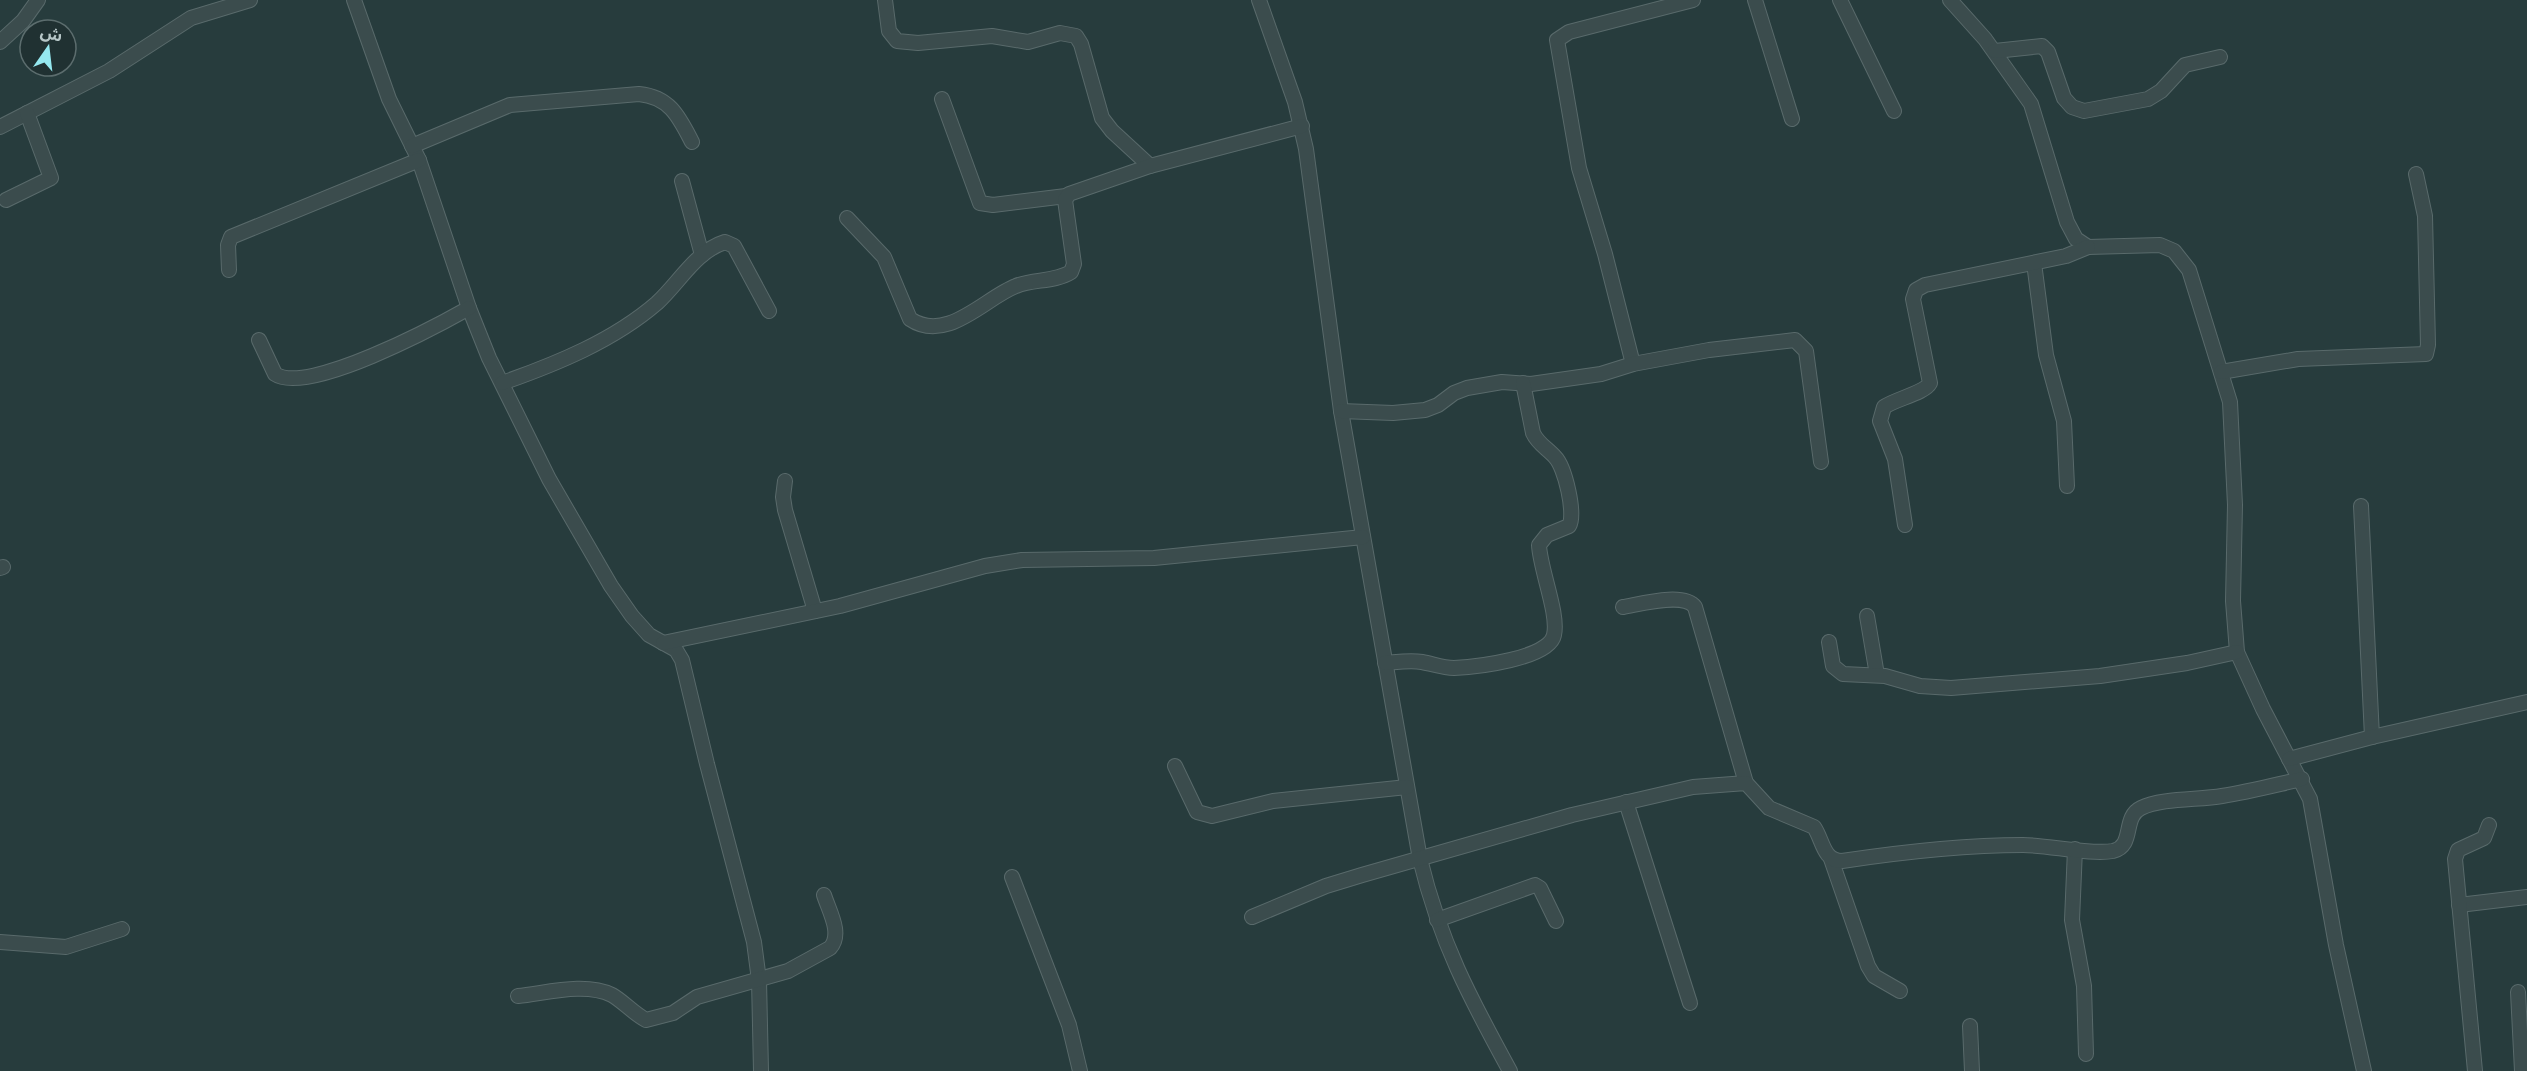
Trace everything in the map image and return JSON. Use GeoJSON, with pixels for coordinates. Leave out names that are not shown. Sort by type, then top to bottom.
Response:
{"type":"FeatureCollection","features":[{"type":"Feature","properties":{"kind":"street"},"geometry":{"type":"LineString","coordinates":[[0,42],[22,21],[38,0]]}},
{"type":"Feature","properties":{"kind":"street"},"geometry":{"type":"LineString","coordinates":[[0,127],[109,71],[191,18],[250,0]]}},
{"type":"Feature","properties":{"kind":"street"},"geometry":{"type":"LineString","coordinates":[[354,0],[389,99],[419,160],[469,308],[502,383],[549,479],[611,586],[632,616],[649,635],[676,650],[682,660],[754,942],[759,980],[761,1071]]}},
{"type":"Feature","properties":{"kind":"street"},"geometry":{"type":"LineString","coordinates":[[885,0],[888,31],[897,41],[918,43],[994,36],[1028,42],[1066,32],[1076,36],[1105,122],[1150,166]]}},
{"type":"Feature","properties":{"kind":"street"},"geometry":{"type":"LineString","coordinates":[[1259,0],[1283,63],[1302,126],[1341,411],[1420,860],[1437,920],[1463,985],[1510,1071]]}},
{"type":"Feature","properties":{"kind":"street"},"geometry":{"type":"LineString","coordinates":[[1633,364],[1605,254],[1579,168],[1557,45],[1564,33],[1693,0]]}},
{"type":"Feature","properties":{"kind":"street"},"geometry":{"type":"LineString","coordinates":[[1755,0],[1792,119]]}},
{"type":"Feature","properties":{"kind":"street"},"geometry":{"type":"LineString","coordinates":[[1840,0],[1893,111]]}},
{"type":"Feature","properties":{"kind":"street"},"geometry":{"type":"LineString","coordinates":[[1950,0],[1995,51],[2031,104],[2070,230],[2076,239],[2088,247],[2100,248],[2160,245],[2174,251],[2189,270],[2221,372],[2232,419],[2235,504],[2233,601],[2238,652],[2263,710],[2302,779],[2310,799],[2336,945],[2364,1071]]}},
{"type":"Feature","properties":{"kind":"street"},"geometry":{"type":"LineString","coordinates":[[1995,51],[2035,46],[2045,48],[2067,104],[2077,110],[2090,111],[2148,99],[2161,91],[2185,65],[2220,57]]}},
{"type":"Feature","properties":{"kind":"street"},"geometry":{"type":"LineString","coordinates":[[412,146],[510,105],[639,94],[652,95],[670,105],[692,142]]}},
{"type":"Feature","properties":{"kind":"street"},"geometry":{"type":"LineString","coordinates":[[942,99],[980,203],[993,205],[1066,196],[1150,166],[1302,126]]}},
{"type":"Feature","properties":{"kind":"street"},"geometry":{"type":"LineString","coordinates":[[6,200],[51,178],[27,113]]}},
{"type":"Feature","properties":{"kind":"street"},"geometry":{"type":"LineString","coordinates":[[230,270],[228,245],[231,237],[419,160]]}},
{"type":"Feature","properties":{"kind":"street"},"geometry":{"type":"LineString","coordinates":[[2221,372],[2298,359],[2426,354],[2428,345],[2425,216],[2416,174]]}},
{"type":"Feature","properties":{"kind":"street"},"geometry":{"type":"LineString","coordinates":[[681,181],[702,255]]}},
{"type":"Feature","properties":{"kind":"street"},"geometry":{"type":"LineString","coordinates":[[847,218],[884,257],[910,319],[922,325],[931,325],[963,318],[1022,284],[1071,272],[1074,264],[1065,206],[1066,196]]}},
{"type":"Feature","properties":{"kind":"street"},"geometry":{"type":"LineString","coordinates":[[502,383],[569,358],[642,315],[657,303],[702,255],[725,242],[734,246],[769,311]]}},
{"type":"Feature","properties":{"kind":"street"},"geometry":{"type":"LineString","coordinates":[[1905,525],[1895,459],[1880,421],[1884,407],[1901,396],[1925,390],[1930,383],[1914,294],[1925,285],[2074,254],[2088,247]]}},
{"type":"Feature","properties":{"kind":"street"},"geometry":{"type":"LineString","coordinates":[[2034,263],[2046,356],[2064,421],[2067,486]]}},
{"type":"Feature","properties":{"kind":"street"},"geometry":{"type":"LineString","coordinates":[[259,340],[275,374],[287,378],[301,376],[340,368],[381,352],[421,335],[469,308]]}},
{"type":"Feature","properties":{"kind":"street"},"geometry":{"type":"LineString","coordinates":[[1341,411],[1393,413],[1425,410],[1460,390],[1502,382],[1523,383],[1601,374],[1633,364],[1789,339],[1799,342],[1806,351],[1821,462]]}},
{"type":"Feature","properties":{"kind":"street"},"geometry":{"type":"LineString","coordinates":[[1385,663],[1412,661],[1453,668],[1485,665],[1513,659],[1544,648],[1555,634],[1539,545],[1547,535],[1569,526],[1572,509],[1561,465],[1556,457],[1536,440],[1533,433],[1523,383]]}},
{"type":"Feature","properties":{"kind":"street"},"geometry":{"type":"LineString","coordinates":[[785,481],[783,497],[785,510],[815,611]]}},
{"type":"Feature","properties":{"kind":"street"},"geometry":{"type":"LineString","coordinates":[[2361,506],[2372,737]]}},
{"type":"Feature","properties":{"kind":"street"},"geometry":{"type":"LineString","coordinates":[[663,643],[908,590],[985,566],[1022,560],[1154,558],[1363,537]]}},
{"type":"Feature","properties":{"kind":"street"},"geometry":{"type":"LineString","coordinates":[[1623,607],[1680,599],[1690,602],[1695,608],[1746,783],[1769,808],[1814,827],[1831,859],[1868,966],[1874,976],[1900,992]]}},
{"type":"Feature","properties":{"kind":"street"},"geometry":{"type":"LineString","coordinates":[[1867,616],[1877,675]]}},
{"type":"Feature","properties":{"kind":"street"},"geometry":{"type":"LineString","coordinates":[[1829,642],[1836,671],[1854,675],[1877,675],[1920,686],[1951,688],[2100,676],[2187,663],[2238,652]]}},
{"type":"Feature","properties":{"kind":"street"},"geometry":{"type":"LineString","coordinates":[[2289,759],[2372,737],[2527,702]]}},
{"type":"Feature","properties":{"kind":"street"},"geometry":{"type":"LineString","coordinates":[[1175,766],[1197,812],[1212,816],[1273,801],[1407,787]]}},
{"type":"Feature","properties":{"kind":"street"},"geometry":{"type":"LineString","coordinates":[[1831,859],[1842,861],[1913,850],[1987,845],[2049,845],[2109,852],[2122,847],[2126,841],[2131,818],[2141,808],[2221,796],[2302,779]]}},
{"type":"Feature","properties":{"kind":"street"},"geometry":{"type":"LineString","coordinates":[[1252,917],[1326,886],[1626,802],[1693,787],[1746,783]]}},
{"type":"Feature","properties":{"kind":"street"},"geometry":{"type":"LineString","coordinates":[[1626,802],[1690,1004]]}},
{"type":"Feature","properties":{"kind":"street"},"geometry":{"type":"LineString","coordinates":[[2475,1071],[2456,854],[2458,850],[2484,838],[2489,825]]}},
{"type":"Feature","properties":{"kind":"street"},"geometry":{"type":"LineString","coordinates":[[2075,849],[2072,920],[2084,986],[2086,1054]]}},
{"type":"Feature","properties":{"kind":"street"},"geometry":{"type":"LineString","coordinates":[[1012,877],[1069,1024],[1080,1071]]}},
{"type":"Feature","properties":{"kind":"street"},"geometry":{"type":"LineString","coordinates":[[1437,920],[1535,885],[1540,888],[1556,921]]}},
{"type":"Feature","properties":{"kind":"street"},"geometry":{"type":"LineString","coordinates":[[518,996],[599,990],[613,996],[646,1020],[673,1013],[697,997],[759,980],[807,962],[836,943],[837,935],[824,895]]}},
{"type":"Feature","properties":{"kind":"street"},"geometry":{"type":"LineString","coordinates":[[2459,904],[2527,897]]}},
{"type":"Feature","properties":{"kind":"street"},"geometry":{"type":"LineString","coordinates":[[0,942],[66,947],[122,929]]}},
{"type":"Feature","properties":{"kind":"street"},"geometry":{"type":"LineString","coordinates":[[2518,992],[2522,1071]]}},
{"type":"Feature","properties":{"kind":"street"},"geometry":{"type":"LineString","coordinates":[[1970,1026],[1972,1071]]}}]}
